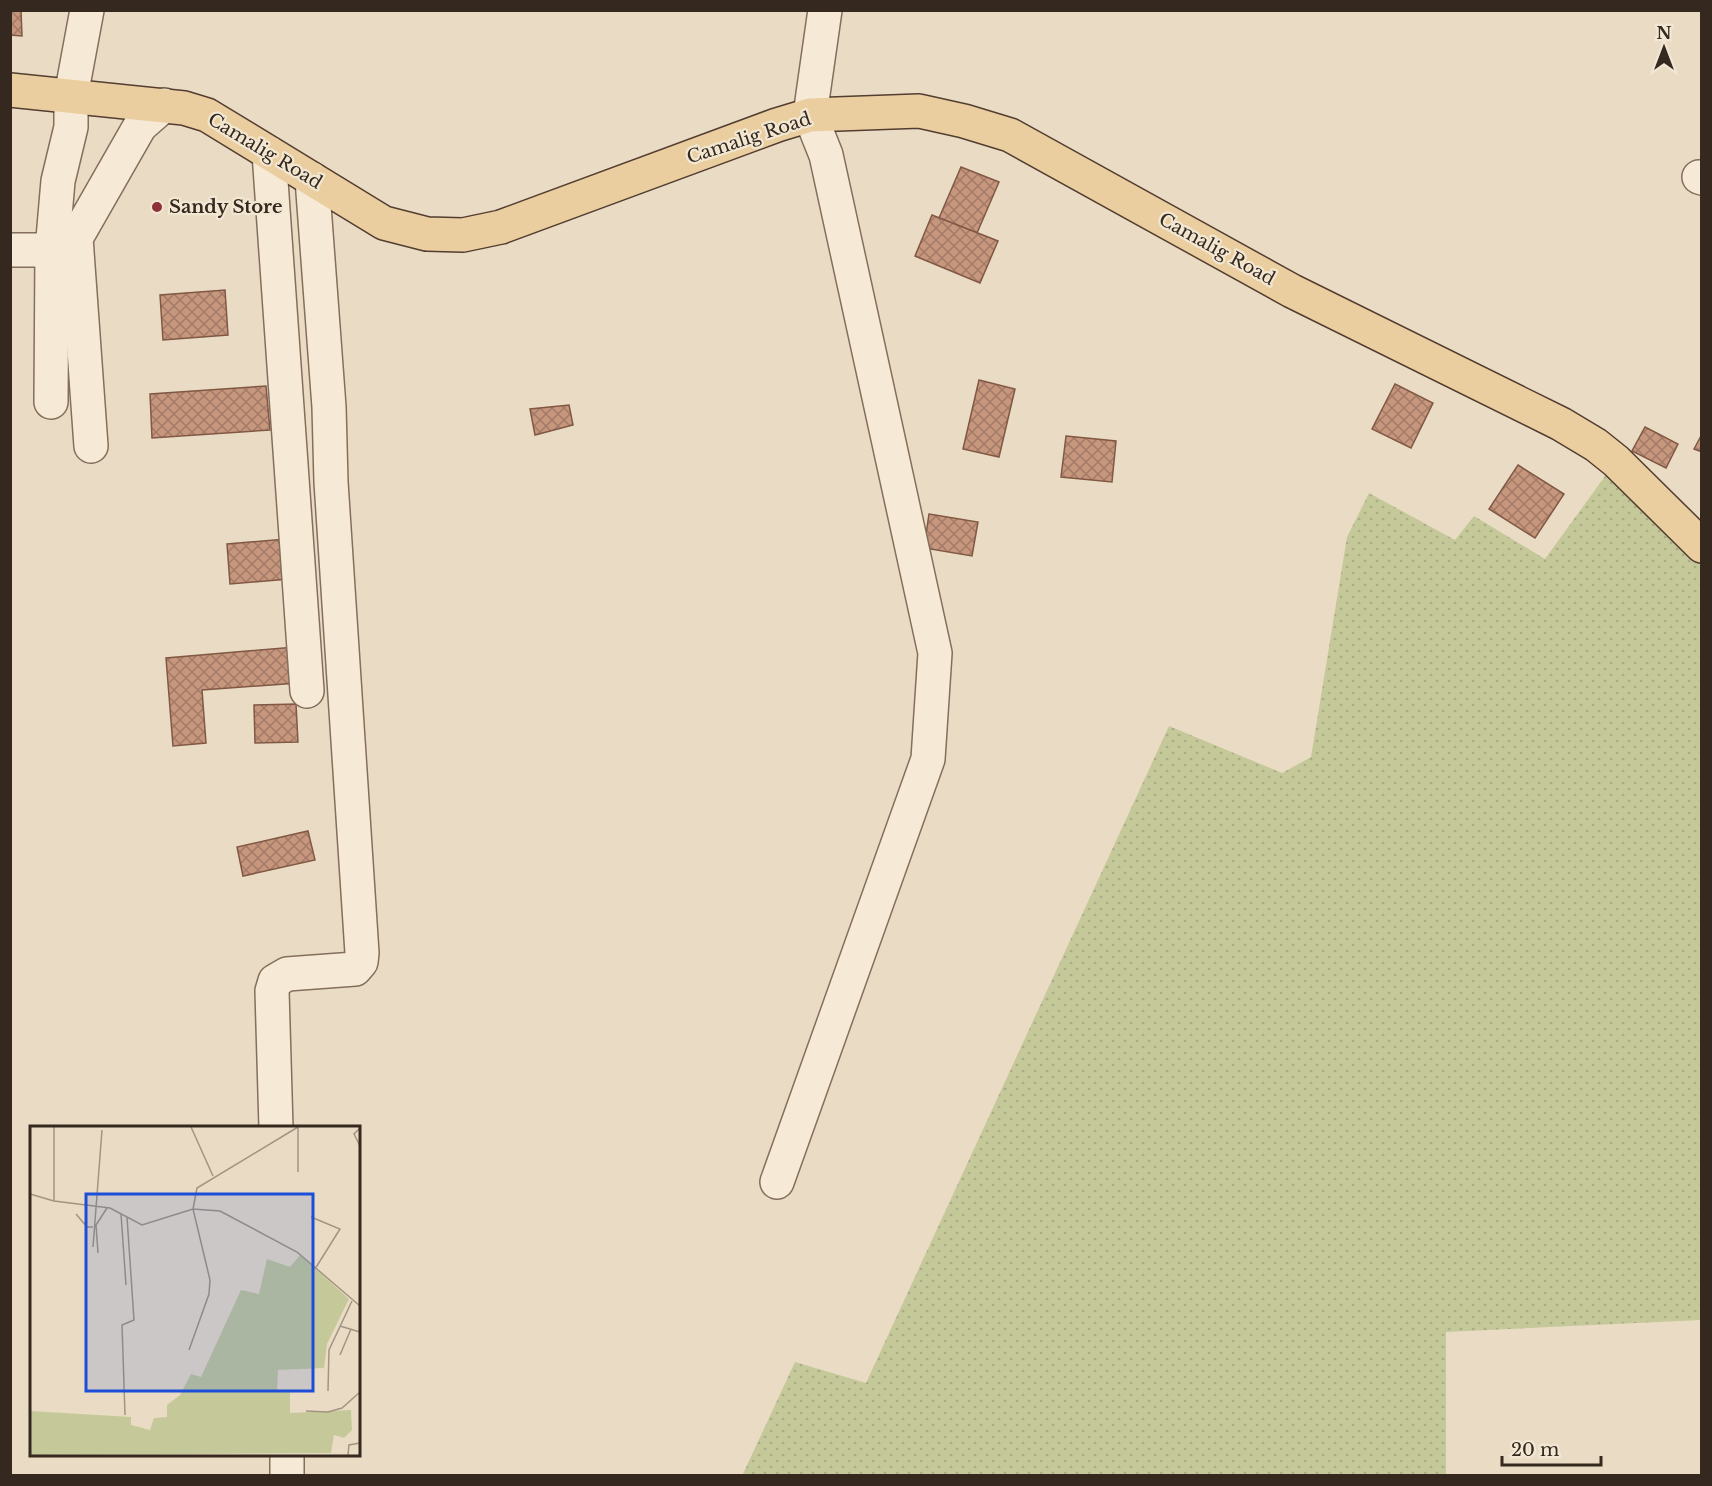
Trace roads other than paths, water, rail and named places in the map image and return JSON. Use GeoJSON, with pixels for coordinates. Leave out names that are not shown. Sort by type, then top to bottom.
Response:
{"type":"FeatureCollection","features":[{"type":"Feature","properties":{"kind":"main road","name":"Camalig Road"},"geometry":{"type":"LineString","coordinates":[[10,90],[164,105],[207,115],[384,223],[427,234],[463,235],[501,227],[777,125],[810,115],[919,111],[964,121],[1010,135],[1292,291],[1561,424],[1596,445],[1701,546]]}},
{"type":"Feature","properties":{"kind":"street"},"geometry":{"type":"LineString","coordinates":[[51,402],[52,250],[58,181],[71,127],[71,96],[87,10]]}},
{"type":"Feature","properties":{"kind":"street"},"geometry":{"type":"LineString","coordinates":[[777,1182],[928,759],[935,653],[826,155],[810,115],[825,10]]}},
{"type":"Feature","properties":{"kind":"street"},"geometry":{"type":"LineString","coordinates":[[91,446],[76,238],[140,126],[164,105]]}},
{"type":"Feature","properties":{"kind":"street"},"geometry":{"type":"LineString","coordinates":[[269,153],[307,691]]}},
{"type":"Feature","properties":{"kind":"street"},"geometry":{"type":"LineString","coordinates":[[276,1126],[272,991],[276,981],[287,974],[355,969],[361,962],[362,953],[312,179]]}},
{"type":"Feature","properties":{"kind":"street"},"geometry":{"type":"LineString","coordinates":[[10,250],[52,250]]}},
{"type":"Feature","properties":{"kind":"street"},"geometry":{"type":"LineString","coordinates":[[287,1456],[287,1476]]}},
{"type":"Feature","properties":{"kind":"place","name":"Sandy Store"},"geometry":{"type":"Point","coordinates":[157,207]}}]}
